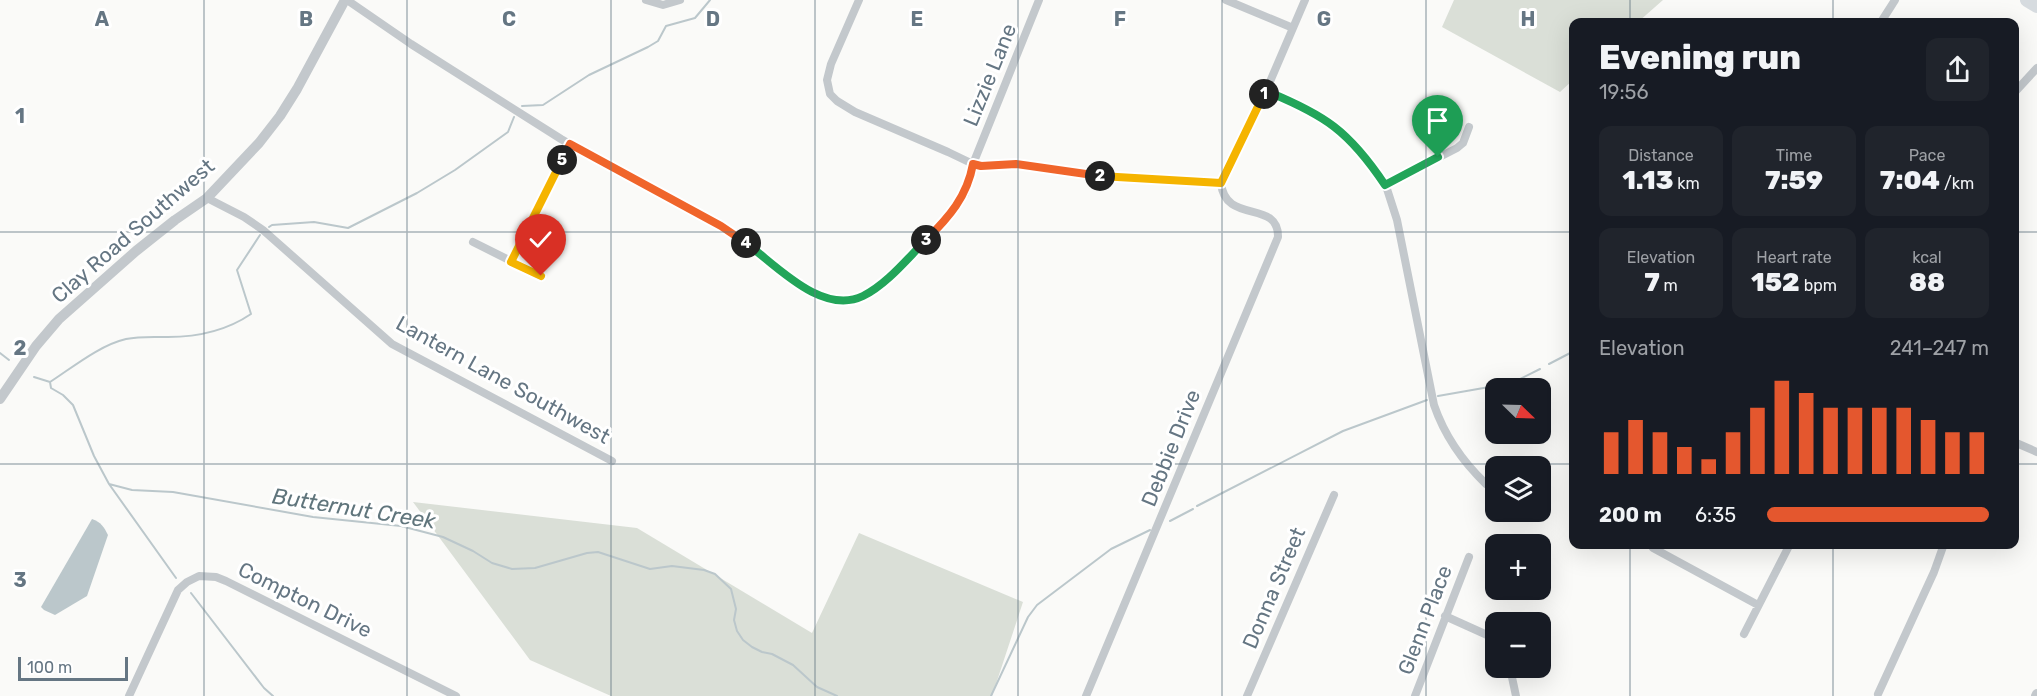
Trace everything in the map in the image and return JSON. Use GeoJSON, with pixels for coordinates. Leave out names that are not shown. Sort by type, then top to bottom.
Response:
{"type":"FeatureCollection","features":[{"type":"Feature","properties":{"kind":"main road"},"geometry":{"type":"LineString","coordinates":[[2027,0],[2037,6]]}},
{"type":"Feature","properties":{"kind":"street","name":"Lizzie Lane"},"geometry":{"type":"LineString","coordinates":[[346,0],[411,44],[570,144],[721,226],[802,286],[824,297],[844,300],[854,299],[878,287],[936,230],[965,194],[973,164],[1040,0]]}},
{"type":"Feature","properties":{"kind":"street","name":"Clay Road Southwest"},"geometry":{"type":"LineString","coordinates":[[0,399],[36,346],[59,319],[135,251],[207,198],[259,143],[280,116],[346,0]]}},
{"type":"Feature","properties":{"kind":"street"},"geometry":{"type":"LineString","coordinates":[[646,0],[663,5],[680,0]]}},
{"type":"Feature","properties":{"kind":"street"},"geometry":{"type":"LineString","coordinates":[[859,0],[828,73],[827,87],[837,101],[855,112],[981,166],[1016,164],[1086,175],[1221,183],[1266,91],[1305,0]]}},
{"type":"Feature","properties":{"kind":"street"},"geometry":{"type":"LineString","coordinates":[[1226,0],[1293,28]]}},
{"type":"Feature","properties":{"kind":"street"},"geometry":{"type":"LineString","coordinates":[[1884,18],[1895,0]]}},
{"type":"Feature","properties":{"kind":"street"},"geometry":{"type":"LineString","coordinates":[[2019,88],[2037,68]]}},
{"type":"Feature","properties":{"kind":"street"},"geometry":{"type":"LineString","coordinates":[[1266,91],[1296,103],[1335,126],[1357,147],[1385,185],[1397,220],[1434,405],[1456,450],[1485,483]]}},
{"type":"Feature","properties":{"kind":"street"},"geometry":{"type":"LineString","coordinates":[[1385,185],[1457,148],[1463,143],[1469,127]]}},
{"type":"Feature","properties":{"kind":"street"},"geometry":{"type":"LineString","coordinates":[[511,262],[570,144]]}},
{"type":"Feature","properties":{"kind":"street","name":"Debbie Drive"},"geometry":{"type":"LineString","coordinates":[[1087,694],[1245,314],[1276,245],[1278,232],[1276,226],[1266,216],[1227,201],[1222,195],[1221,183]]}},
{"type":"Feature","properties":{"kind":"street","name":"Lantern Lane Southwest"},"geometry":{"type":"LineString","coordinates":[[207,198],[244,217],[263,230],[392,344],[612,461]]}},
{"type":"Feature","properties":{"kind":"street"},"geometry":{"type":"LineString","coordinates":[[473,242],[541,276]]}},
{"type":"Feature","properties":{"kind":"street"},"geometry":{"type":"LineString","coordinates":[[2019,444],[2037,452]]}},
{"type":"Feature","properties":{"kind":"street","name":"Donna Street"},"geometry":{"type":"LineString","coordinates":[[1247,696],[1334,495]]}},
{"type":"Feature","properties":{"kind":"street"},"geometry":{"type":"LineString","coordinates":[[1655,549],[1758,605]]}},
{"type":"Feature","properties":{"kind":"street"},"geometry":{"type":"LineString","coordinates":[[1744,634],[1787,549]]}},
{"type":"Feature","properties":{"kind":"street"},"geometry":{"type":"LineString","coordinates":[[1878,694],[1934,572],[1942,549]]}},
{"type":"Feature","properties":{"kind":"street","name":"Glenn Place"},"geometry":{"type":"LineString","coordinates":[[1415,696],[1469,557]]}},
{"type":"Feature","properties":{"kind":"street","name":"Compton Drive"},"geometry":{"type":"LineString","coordinates":[[129,696],[178,590],[193,579],[208,576],[226,581],[278,605],[452,695]]}},
{"type":"Feature","properties":{"kind":"street"},"geometry":{"type":"LineString","coordinates":[[1445,616],[1485,634]]}},
{"type":"Feature","properties":{"kind":"street"},"geometry":{"type":"LineString","coordinates":[[1512,678],[1516,696]]}},
{"type":"Feature","properties":{"kind":"street"},"geometry":{"type":"LineString","coordinates":[[1087,694],[1098,696]]}},
{"type":"Feature","properties":{"kind":"shaded area"},"geometry":{"type":"Polygon","coordinates":[[[1454,0],[1663,0],[1643,18],[1569,18],[1569,84],[1560,92],[1442,27],[1454,0]]]}},
{"type":"Feature","properties":{"kind":"shaded area"},"geometry":{"type":"Polygon","coordinates":[[[413,502],[637,528],[812,633],[859,533],[1023,602],[992,696],[611,696],[530,660],[413,502]]]}},
{"type":"Feature","properties":{"kind":"shaded area"},"geometry":{"type":"Polygon","coordinates":[[[92,519],[102,525],[108,535],[87,596],[55,615],[44,610],[41,607],[92,519]]]}},
{"type":"Feature","properties":{"kind":"waterway"},"geometry":{"type":"LineString","coordinates":[[522,106],[543,105],[589,75],[648,47],[658,41],[666,26],[695,18],[710,0]]}},
{"type":"Feature","properties":{"kind":"waterway"},"geometry":{"type":"LineString","coordinates":[[269,227],[314,222],[348,228],[417,193],[455,170],[508,132],[514,117]]}},
{"type":"Feature","properties":{"kind":"waterway"},"geometry":{"type":"LineString","coordinates":[[50,382],[87,357],[116,342],[136,337],[179,337],[201,334],[222,329],[251,314],[237,270],[260,235]]}},
{"type":"Feature","properties":{"kind":"waterway","name":"Butternut Creek"},"geometry":{"type":"LineString","coordinates":[[0,353],[9,360]]}},
{"type":"Feature","properties":{"kind":"waterway"},"geometry":{"type":"LineString","coordinates":[[1549,364],[1569,354]]}},
{"type":"Feature","properties":{"kind":"waterway"},"geometry":{"type":"LineString","coordinates":[[1438,396],[1512,383],[1540,369]]}},
{"type":"Feature","properties":{"kind":"waterway","name":"Butternut Creek"},"geometry":{"type":"LineString","coordinates":[[34,377],[50,382],[51,388],[73,405],[94,456],[109,484],[176,578]]}},
{"type":"Feature","properties":{"kind":"waterway"},"geometry":{"type":"LineString","coordinates":[[1197,506],[1343,431],[1427,400]]}},
{"type":"Feature","properties":{"kind":"waterway","name":"Butternut Creek"},"geometry":{"type":"LineString","coordinates":[[109,484],[132,490],[173,492],[313,517],[401,526],[443,537],[492,563],[512,569],[535,568],[598,552],[650,569],[672,566],[704,570],[715,574],[731,589],[736,609],[734,620],[743,640],[752,647],[793,665],[817,687],[837,696]]}},
{"type":"Feature","properties":{"kind":"waterway"},"geometry":{"type":"LineString","coordinates":[[1170,521],[1193,509]]}},
{"type":"Feature","properties":{"kind":"waterway"},"geometry":{"type":"LineString","coordinates":[[991,696],[1028,617],[1037,605],[1111,549],[1150,530]]}},
{"type":"Feature","properties":{"kind":"waterway"},"geometry":{"type":"LineString","coordinates":[[191,593],[264,688],[273,696]]}},
{"type":"Feature","properties":{"kind":"route"},"geometry":{"type":"LineString","coordinates":[[541,276],[511,262],[570,144],[602,164],[721,226],[802,286],[824,297],[844,300],[865,295],[878,287],[936,230],[965,194],[973,164],[981,166],[1016,164],[1086,175],[1221,183],[1266,91],[1316,113],[1335,126],[1357,147],[1385,185],[1438,157]]}}]}
